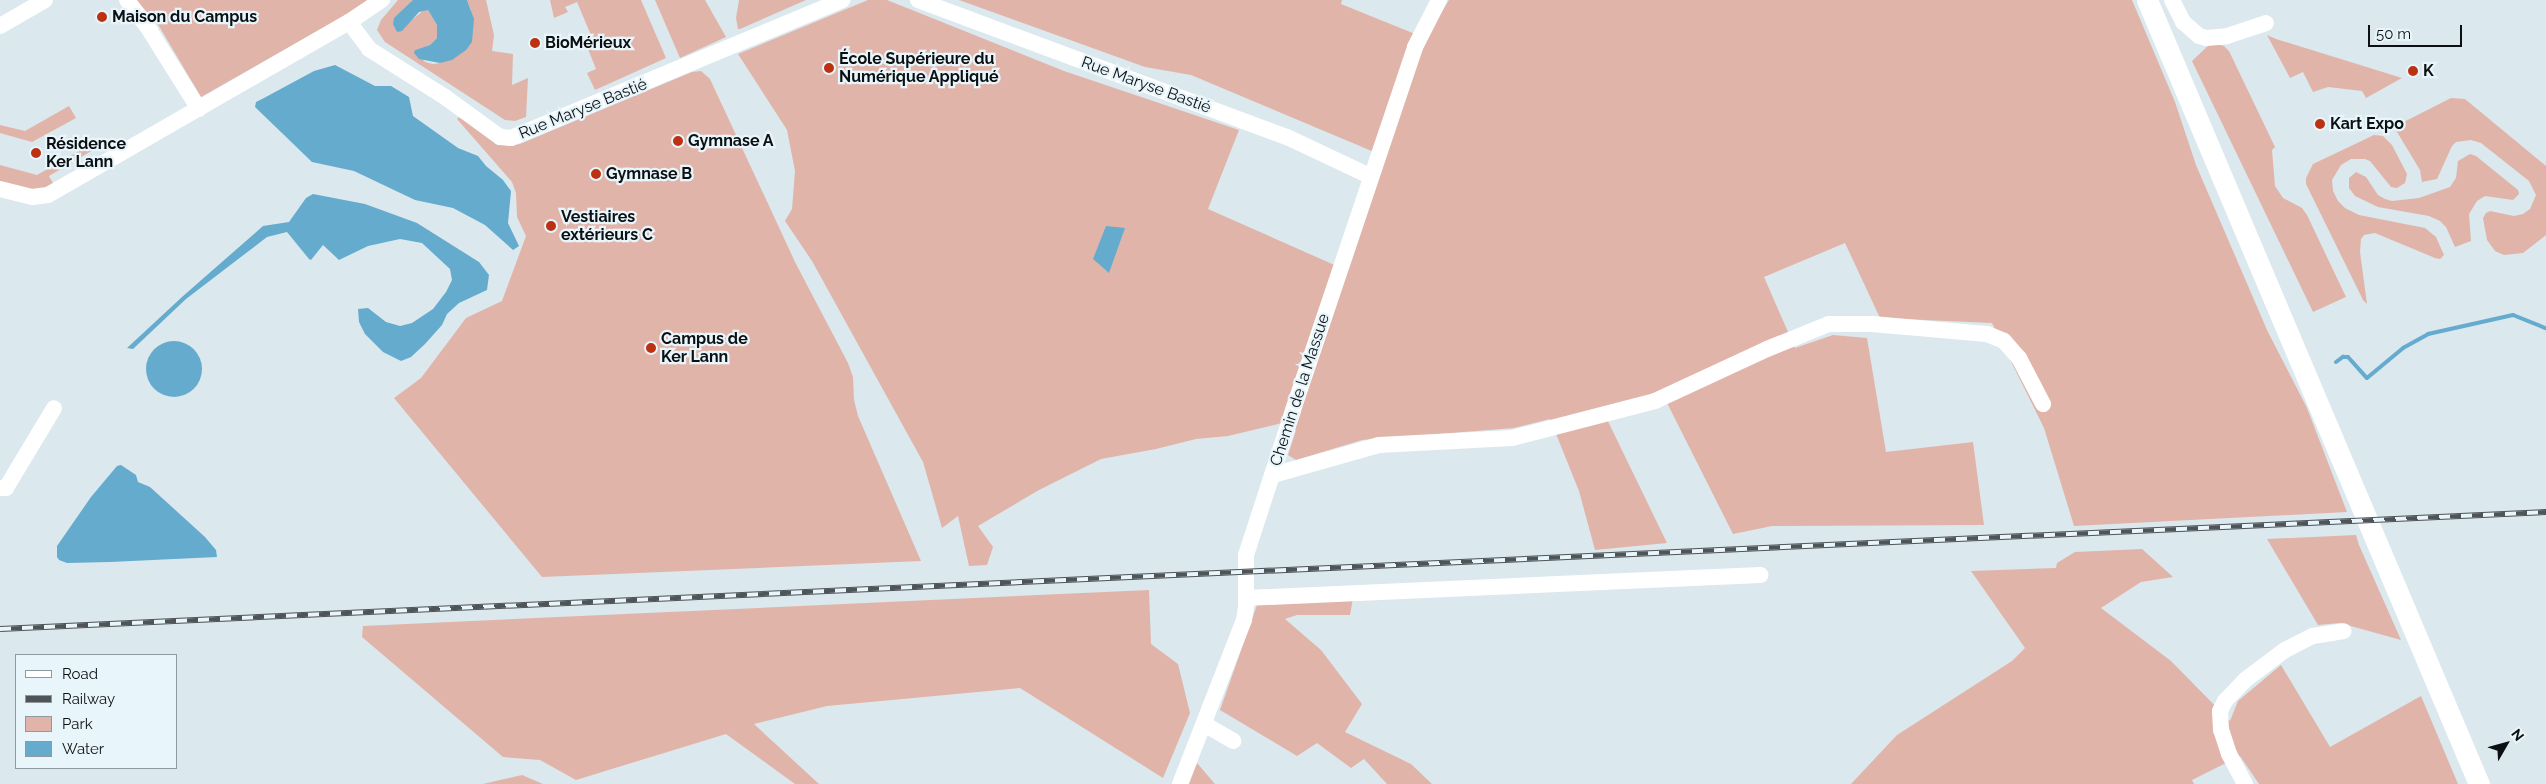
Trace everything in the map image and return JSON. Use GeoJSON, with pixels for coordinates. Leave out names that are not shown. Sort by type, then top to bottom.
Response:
{"type":"FeatureCollection","features":[{"type":"Feature","properties":{"kind":"main road"},"geometry":{"type":"LineString","coordinates":[[2147,0],[2479,784]]}},
{"type":"Feature","properties":{"kind":"street"},"geometry":{"type":"LineString","coordinates":[[0,26],[45,0]]}},
{"type":"Feature","properties":{"kind":"street"},"geometry":{"type":"LineString","coordinates":[[127,0],[150,31],[199,109]]}},
{"type":"Feature","properties":{"kind":"street"},"geometry":{"type":"LineString","coordinates":[[0,189],[32,197],[48,195],[349,22],[382,0]]}},
{"type":"Feature","properties":{"kind":"street","name":"Rue Maryse Bastié"},"geometry":{"type":"LineString","coordinates":[[349,22],[369,49],[445,97],[500,137],[511,138],[842,0]]}},
{"type":"Feature","properties":{"kind":"street","name":"Rue Maryse Bastié"},"geometry":{"type":"LineString","coordinates":[[918,0],[1287,137],[1370,176]]}},
{"type":"Feature","properties":{"kind":"street","name":"Chemin de la Massue"},"geometry":{"type":"LineString","coordinates":[[1180,784],[1244,620],[1246,555],[1370,176],[1415,47],[1439,0]]}},
{"type":"Feature","properties":{"kind":"street"},"geometry":{"type":"LineString","coordinates":[[2172,0],[2183,22],[2199,36],[2206,38],[2227,36],[2266,24]]}},
{"type":"Feature","properties":{"kind":"street"},"geometry":{"type":"LineString","coordinates":[[1273,476],[1379,445],[1512,438],[1655,402],[1767,349],[1828,324],[1872,324],[1987,334],[2004,341],[2019,358],[2043,404]]}},
{"type":"Feature","properties":{"kind":"street"},"geometry":{"type":"LineString","coordinates":[[0,488],[6,488],[54,408]]}},
{"type":"Feature","properties":{"kind":"street"},"geometry":{"type":"LineString","coordinates":[[1246,598],[1760,575]]}},
{"type":"Feature","properties":{"kind":"street"},"geometry":{"type":"LineString","coordinates":[[2245,784],[2229,754],[2221,730],[2220,711],[2225,701],[2245,680],[2285,650],[2313,636],[2344,631]]}},
{"type":"Feature","properties":{"kind":"street"},"geometry":{"type":"LineString","coordinates":[[1204,724],[1233,741]]}},
{"type":"Feature","properties":{"kind":"green space"},"geometry":{"type":"Polygon","coordinates":[[[135,0],[372,0],[201,97],[156,21],[135,0]]]}},
{"type":"Feature","properties":{"kind":"green space"},"geometry":{"type":"Polygon","coordinates":[[[398,0],[413,0],[410,3],[409,22],[424,10],[428,10],[437,25],[437,38],[430,45],[415,50],[425,62],[433,64],[440,63],[472,42],[471,10],[467,0],[486,0],[494,35],[492,51],[513,54],[512,85],[528,78],[526,117],[515,121],[505,120],[385,42],[377,30],[381,20],[398,0]]]}},
{"type":"Feature","properties":{"kind":"green space"},"geometry":{"type":"Polygon","coordinates":[[[550,0],[641,0],[666,58],[595,90],[587,73],[596,69],[586,44],[593,40],[577,2],[565,7],[568,12],[554,18],[550,0]]]}},
{"type":"Feature","properties":{"kind":"green space"},"geometry":{"type":"Polygon","coordinates":[[[655,0],[705,0],[726,37],[680,58],[655,0]]]}},
{"type":"Feature","properties":{"kind":"green space"},"geometry":{"type":"Polygon","coordinates":[[[739,0],[806,0],[738,29],[736,18],[739,0]]]}},
{"type":"Feature","properties":{"kind":"green space"},"geometry":{"type":"Polygon","coordinates":[[[868,0],[887,0],[1064,71],[1239,130],[1208,209],[1348,271],[1386,157],[1191,75],[1145,67],[959,0],[1342,0],[1341,4],[1425,38],[1449,0],[2132,0],[2175,102],[2196,165],[2267,330],[2307,408],[2347,512],[2074,526],[2044,428],[1992,323],[1880,318],[1845,243],[1764,277],[1795,348],[1833,335],[1867,338],[1886,452],[1973,442],[1984,525],[1772,526],[1733,534],[1662,393],[1602,409],[1667,543],[1595,550],[1579,491],[1550,419],[1514,428],[1362,440],[1296,460],[1288,455],[1296,430],[1282,423],[1228,436],[1196,439],[1156,449],[1101,459],[1039,490],[978,526],[993,547],[987,565],[969,566],[958,516],[942,528],[923,462],[812,261],[785,221],[792,209],[795,171],[787,130],[738,54],[868,0]]]}},
{"type":"Feature","properties":{"kind":"green space"},"geometry":{"type":"Polygon","coordinates":[[[2267,35],[2402,78],[2366,98],[2362,91],[2328,87],[2313,92],[2303,72],[2290,78],[2267,35]]]}},
{"type":"Feature","properties":{"kind":"green space"},"geometry":{"type":"Polygon","coordinates":[[[2211,43],[2224,46],[2229,51],[2275,147],[2272,150],[2275,186],[2283,198],[2302,208],[2307,215],[2346,297],[2313,312],[2192,61],[2211,43]]]}},
{"type":"Feature","properties":{"kind":"green space"},"geometry":{"type":"Polygon","coordinates":[[[701,71],[710,79],[796,264],[848,363],[853,377],[854,400],[858,416],[921,561],[542,577],[394,398],[421,378],[466,318],[502,301],[526,236],[517,217],[516,193],[512,182],[457,119],[459,117],[511,145],[520,144],[692,72],[701,71]]]}},
{"type":"Feature","properties":{"kind":"green space"},"geometry":{"type":"Polygon","coordinates":[[[2451,98],[2465,99],[2546,166],[2546,235],[2523,253],[2504,255],[2495,251],[2487,240],[2483,218],[2490,211],[2514,216],[2523,214],[2530,209],[2536,195],[2529,181],[2481,143],[2471,140],[2456,142],[2452,146],[2437,179],[2422,182],[2420,170],[2394,127],[2451,98]]]}},
{"type":"Feature","properties":{"kind":"green space"},"geometry":{"type":"Polygon","coordinates":[[[69,106],[76,118],[32,142],[0,133],[0,125],[25,131],[69,106]]]}},
{"type":"Feature","properties":{"kind":"green space"},"geometry":{"type":"Polygon","coordinates":[[[2374,135],[2383,136],[2392,145],[2407,174],[2405,183],[2397,188],[2391,187],[2370,161],[2351,159],[2341,165],[2332,180],[2333,191],[2338,201],[2345,208],[2359,215],[2425,228],[2436,237],[2444,255],[2440,259],[2435,258],[2375,233],[2364,235],[2361,239],[2360,252],[2367,304],[2363,300],[2306,184],[2306,178],[2313,164],[2374,135]]]}},
{"type":"Feature","properties":{"kind":"green space"},"geometry":{"type":"Polygon","coordinates":[[[90,145],[93,150],[49,176],[54,185],[42,190],[29,190],[0,182],[0,165],[37,175],[90,145]]]}},
{"type":"Feature","properties":{"kind":"green space"},"geometry":{"type":"Polygon","coordinates":[[[2470,154],[2476,156],[2518,190],[2519,194],[2513,200],[2485,196],[2477,201],[2469,214],[2471,241],[2455,247],[2446,227],[2440,221],[2429,216],[2378,207],[2355,196],[2349,188],[2349,178],[2356,172],[2366,177],[2378,195],[2385,199],[2392,201],[2419,198],[2450,187],[2456,178],[2458,161],[2470,154]]]}},
{"type":"Feature","properties":{"kind":"green space"},"geometry":{"type":"Polygon","coordinates":[[[2356,535],[2401,640],[2340,623],[2318,625],[2267,539],[2356,535]]]}},
{"type":"Feature","properties":{"kind":"green space"},"geometry":{"type":"Polygon","coordinates":[[[2142,549],[2173,577],[2141,582],[2101,608],[2171,661],[2230,721],[2238,701],[2281,665],[2330,747],[2421,696],[2458,784],[2259,784],[2240,756],[2192,780],[2194,784],[1851,784],[1897,735],[2012,661],[2025,648],[1971,571],[2056,568],[2057,563],[2075,552],[2142,549]]]}},
{"type":"Feature","properties":{"kind":"green space"},"geometry":{"type":"Polygon","coordinates":[[[1149,590],[1151,644],[1178,664],[1190,713],[1163,778],[1020,688],[827,706],[754,724],[819,784],[795,784],[726,734],[576,780],[540,760],[503,757],[362,637],[363,626],[1149,590]]]}},
{"type":"Feature","properties":{"kind":"green space"},"geometry":{"type":"Polygon","coordinates":[[[1354,593],[1350,615],[1297,615],[1285,619],[1321,650],[1362,704],[1345,732],[1411,764],[1432,784],[1387,784],[1364,759],[1351,768],[1317,743],[1297,756],[1220,710],[1257,605],[1354,593]]]}},
{"type":"Feature","properties":{"kind":"green space"},"geometry":{"type":"Polygon","coordinates":[[[1197,763],[1215,784],[1189,784],[1197,763]]]}},
{"type":"Feature","properties":{"kind":"green space"},"geometry":{"type":"Polygon","coordinates":[[[522,775],[543,784],[483,784],[522,775]]]}},
{"type":"Feature","properties":{"kind":"water"},"geometry":{"type":"Polygon","coordinates":[[[413,0],[467,0],[474,19],[472,42],[466,50],[452,60],[440,63],[419,59],[414,53],[415,50],[430,45],[437,38],[437,25],[428,10],[419,12],[402,31],[397,32],[393,24],[394,18],[413,0]]]}},
{"type":"Feature","properties":{"kind":"water"},"geometry":{"type":"Polygon","coordinates":[[[335,65],[375,86],[391,86],[409,97],[413,116],[458,148],[478,156],[486,166],[503,180],[511,191],[508,223],[519,246],[513,250],[485,225],[453,208],[415,200],[354,171],[312,162],[255,107],[256,102],[314,71],[335,65]]]}},
{"type":"Feature","properties":{"kind":"water"},"geometry":{"type":"Polygon","coordinates":[[[313,194],[365,204],[417,223],[479,262],[489,275],[487,290],[459,303],[447,314],[442,325],[425,344],[411,357],[401,361],[383,352],[365,334],[359,322],[358,309],[368,308],[386,322],[400,326],[412,323],[433,309],[446,292],[452,280],[450,269],[422,243],[400,239],[368,246],[339,260],[323,245],[311,260],[287,232],[267,237],[186,299],[133,349],[127,348],[263,226],[289,222],[306,198],[313,194]]]}},
{"type":"Feature","properties":{"kind":"water"},"geometry":{"type":"Polygon","coordinates":[[[1106,226],[1125,228],[1109,273],[1093,259],[1106,226]]]}},
{"type":"Feature","properties":{"kind":"water"},"geometry":{"type":"Polygon","coordinates":[[[174,341],[185,343],[194,349],[200,358],[202,369],[200,380],[194,389],[185,395],[174,397],[163,395],[154,389],[148,380],[146,369],[148,358],[154,349],[163,343],[174,341]]]}},
{"type":"Feature","properties":{"kind":"water"},"geometry":{"type":"Polygon","coordinates":[[[121,465],[136,475],[138,482],[150,487],[205,537],[216,550],[217,557],[67,563],[59,560],[57,557],[57,546],[91,497],[117,466],[121,465]]]}},
{"type":"Feature","properties":{"kind":"waterway"},"geometry":{"type":"LineString","coordinates":[[2336,362],[2343,357],[2348,357],[2367,378],[2403,348],[2428,334],[2513,315],[2546,328]]}},
{"type":"Feature","properties":{"kind":"railway"},"geometry":{"type":"LineString","coordinates":[[0,629],[2546,512]]}},
{"type":"Feature","properties":{"kind":"place","name":"Maison du Campus"},"geometry":{"type":"Point","coordinates":[102,17]}},
{"type":"Feature","properties":{"kind":"place","name":"BioMérieux"},"geometry":{"type":"Point","coordinates":[535,43]}},
{"type":"Feature","properties":{"kind":"place","name":"École Supérieure du Numérique Appliqué"},"geometry":{"type":"Point","coordinates":[829,68]}},
{"type":"Feature","properties":{"kind":"place","name":"K"},"geometry":{"type":"Point","coordinates":[2413,71]}},
{"type":"Feature","properties":{"kind":"place","name":"Kart Expo"},"geometry":{"type":"Point","coordinates":[2320,124]}},
{"type":"Feature","properties":{"kind":"place","name":"Gymnase A"},"geometry":{"type":"Point","coordinates":[678,141]}},
{"type":"Feature","properties":{"kind":"place","name":"Résidence Ker Lann"},"geometry":{"type":"Point","coordinates":[36,153]}},
{"type":"Feature","properties":{"kind":"place","name":"Gymnase B"},"geometry":{"type":"Point","coordinates":[596,174]}},
{"type":"Feature","properties":{"kind":"place","name":"Vestiaires extérieurs C"},"geometry":{"type":"Point","coordinates":[551,226]}},
{"type":"Feature","properties":{"kind":"place","name":"Campus de Ker Lann"},"geometry":{"type":"Point","coordinates":[651,348]}}]}
